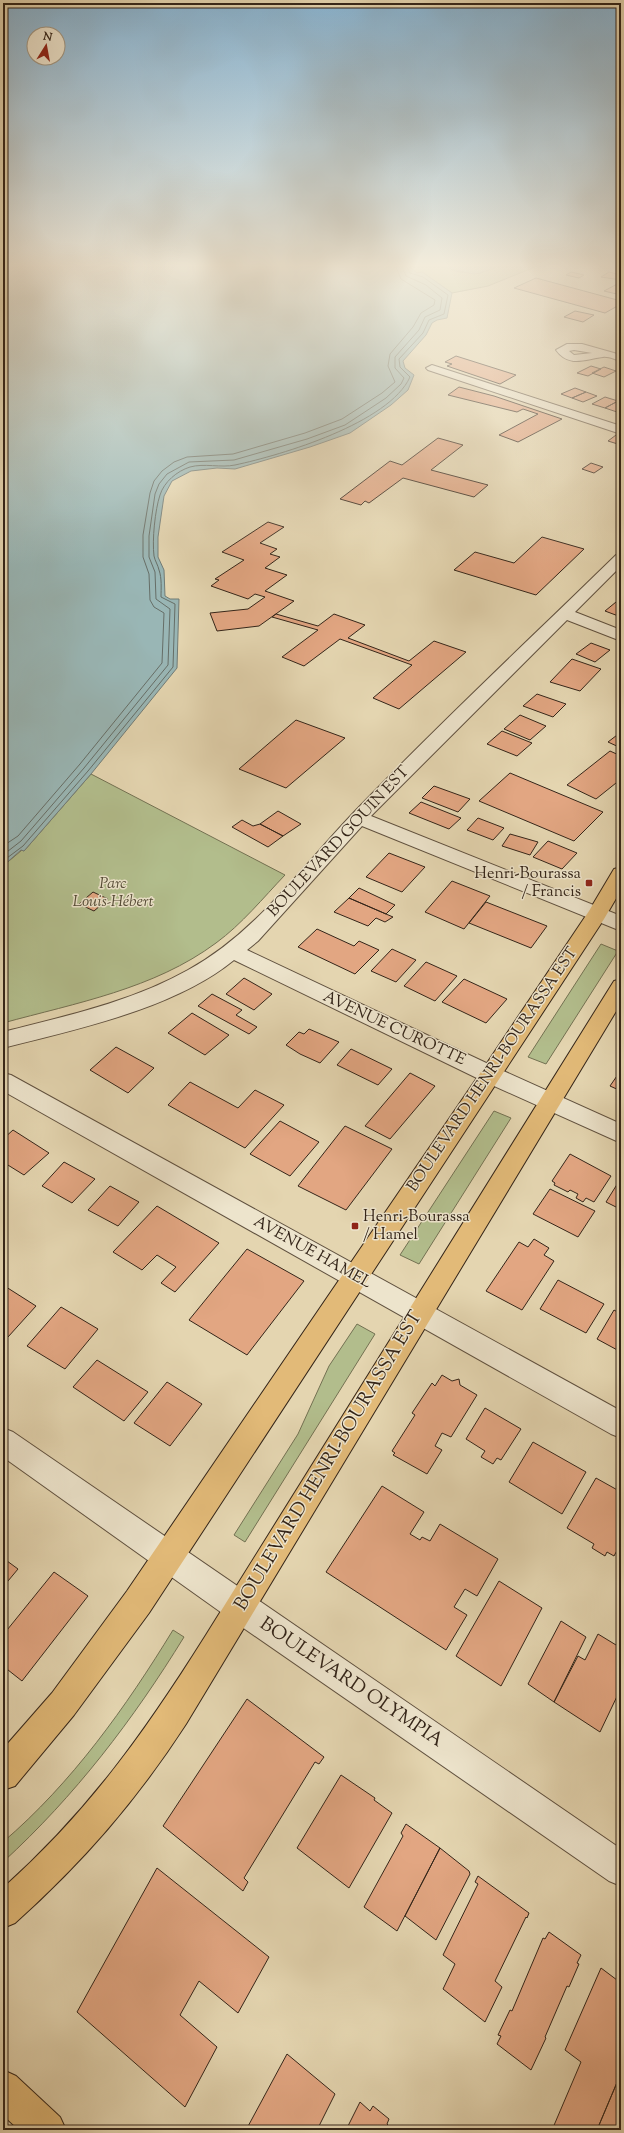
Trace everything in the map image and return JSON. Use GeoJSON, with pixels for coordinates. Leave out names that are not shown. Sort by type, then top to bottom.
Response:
{"type":"FeatureCollection","features":[{"type":"Feature","properties":{"kind":"main road","name":"BOULEVARD HENRI-BOURASSA EST"},"geometry":{"type":"LineString","coordinates":[[3,1774],[63,1704],[169,1557],[491,1075],[597,914],[621,873]]}},
{"type":"Feature","properties":{"kind":"main road","name":"BOULEVARD HENRI-BOURASSA EST"},"geometry":{"type":"LineString","coordinates":[[3,1911],[71,1844],[128,1780],[182,1702],[549,1101],[621,986]]}},
{"type":"Feature","properties":{"kind":"main road"},"geometry":{"type":"LineString","coordinates":[[3,2089],[47,2130]]}},
{"type":"Feature","properties":{"kind":"street"},"geometry":{"type":"LineString","coordinates":[[432,368],[621,430]]}},
{"type":"Feature","properties":{"kind":"street","name":"BOULEVARD GOUIN EST"},"geometry":{"type":"LineString","coordinates":[[3,1040],[138,1002],[188,980],[234,952],[251,936],[359,818],[621,558]]}},
{"type":"Feature","properties":{"kind":"street"},"geometry":{"type":"LineString","coordinates":[[564,613],[621,636]]}},
{"type":"Feature","properties":{"kind":"street"},"geometry":{"type":"LineString","coordinates":[[359,818],[621,924]]}},
{"type":"Feature","properties":{"kind":"street","name":"AVENUE CUROTTE"},"geometry":{"type":"LineString","coordinates":[[234,952],[491,1075],[621,1134]]}},
{"type":"Feature","properties":{"kind":"street","name":"AVENUE HAMEL"},"geometry":{"type":"LineString","coordinates":[[3,1081],[419,1314],[621,1425]]}},
{"type":"Feature","properties":{"kind":"street","name":"BOULEVARD OLYMPIA"},"geometry":{"type":"LineString","coordinates":[[3,1440],[240,1607],[621,1869]]}},
{"type":"Feature","properties":{"kind":"green space","name":"Parc Louis-Hébert"},"geometry":{"type":"Polygon","coordinates":[[[91,774],[285,875],[235,928],[226,936],[192,959],[167,972],[114,993],[3,1023],[3,866],[22,850],[24,851],[91,774]]]}},
{"type":"Feature","properties":{"kind":"green space"},"geometry":{"type":"Polygon","coordinates":[[[601,944],[618,951],[546,1064],[528,1057],[601,944]]]}},
{"type":"Feature","properties":{"kind":"green space"},"geometry":{"type":"Polygon","coordinates":[[[494,1111],[511,1118],[419,1264],[400,1255],[494,1111]]]}},
{"type":"Feature","properties":{"kind":"green space"},"geometry":{"type":"Polygon","coordinates":[[[357,1324],[375,1334],[245,1542],[234,1535],[298,1434],[329,1366],[357,1324]]]}},
{"type":"Feature","properties":{"kind":"green space"},"geometry":{"type":"Polygon","coordinates":[[[173,1630],[184,1637],[165,1668],[123,1727],[78,1784],[54,1811],[3,1862],[3,1842],[52,1795],[96,1743],[117,1715],[173,1630]]]}},
{"type":"Feature","properties":{"kind":"water"},"geometry":{"type":"Polygon","coordinates":[[[3,367],[405,367],[414,375],[408,390],[391,405],[350,433],[310,447],[235,469],[217,468],[191,471],[172,481],[164,496],[158,537],[158,557],[164,570],[165,596],[170,599],[179,599],[177,668],[91,774],[24,851],[21,850],[3,866],[3,367]]]}},
{"type":"Feature","properties":{"kind":"building"},"geometry":{"type":"Polygon","coordinates":[[[449,367],[489,367],[516,375],[500,384],[449,367]]]}},
{"type":"Feature","properties":{"kind":"building"},"geometry":{"type":"Polygon","coordinates":[[[590,367],[601,369],[588,376],[577,373],[590,367]]]}},
{"type":"Feature","properties":{"kind":"building"},"geometry":{"type":"Polygon","coordinates":[[[604,367],[616,371],[604,377],[592,373],[604,367]]]}},
{"type":"Feature","properties":{"kind":"building"},"geometry":{"type":"Polygon","coordinates":[[[459,387],[494,396],[562,419],[518,442],[499,435],[538,414],[523,409],[517,412],[448,395],[459,387]]]}},
{"type":"Feature","properties":{"kind":"building"},"geometry":{"type":"Polygon","coordinates":[[[575,388],[586,392],[572,398],[561,394],[575,388]]]}},
{"type":"Feature","properties":{"kind":"building"},"geometry":{"type":"Polygon","coordinates":[[[586,392],[597,396],[583,402],[572,398],[586,392]]]}},
{"type":"Feature","properties":{"kind":"building"},"geometry":{"type":"Polygon","coordinates":[[[605,397],[618,401],[605,408],[592,404],[605,397]]]}},
{"type":"Feature","properties":{"kind":"building"},"geometry":{"type":"Polygon","coordinates":[[[618,401],[621,402],[621,410],[617,412],[605,408],[618,401]]]}},
{"type":"Feature","properties":{"kind":"building"},"geometry":{"type":"Polygon","coordinates":[[[616,435],[621,437],[621,445],[608,441],[616,435]]]}},
{"type":"Feature","properties":{"kind":"building"},"geometry":{"type":"Polygon","coordinates":[[[438,438],[463,445],[431,470],[488,485],[474,497],[403,478],[369,503],[365,501],[361,505],[340,499],[390,461],[402,465],[438,438]]]}},
{"type":"Feature","properties":{"kind":"building"},"geometry":{"type":"Polygon","coordinates":[[[591,463],[603,467],[594,473],[582,469],[591,463]]]}},
{"type":"Feature","properties":{"kind":"building"},"geometry":{"type":"Polygon","coordinates":[[[268,522],[284,527],[260,543],[277,549],[270,554],[280,557],[265,568],[287,575],[265,591],[294,601],[259,626],[217,631],[210,613],[248,609],[265,597],[255,594],[248,599],[211,586],[219,580],[215,579],[244,560],[222,552],[268,522]]]}},
{"type":"Feature","properties":{"kind":"building"},"geometry":{"type":"Polygon","coordinates":[[[542,537],[584,549],[536,595],[454,570],[475,552],[514,563],[542,537]]]}},
{"type":"Feature","properties":{"kind":"building"},"geometry":{"type":"Polygon","coordinates":[[[616,602],[621,603],[621,617],[605,611],[616,602]]]}},
{"type":"Feature","properties":{"kind":"building"},"geometry":{"type":"Polygon","coordinates":[[[276,614],[318,626],[334,614],[365,625],[348,638],[409,661],[434,641],[466,652],[399,709],[373,698],[412,665],[340,639],[304,666],[282,657],[318,630],[272,617],[276,614]]]}},
{"type":"Feature","properties":{"kind":"building"},"geometry":{"type":"Polygon","coordinates":[[[591,643],[610,650],[595,662],[576,654],[591,643]]]}},
{"type":"Feature","properties":{"kind":"building"},"geometry":{"type":"Polygon","coordinates":[[[572,659],[601,669],[580,691],[550,682],[572,659]]]}},
{"type":"Feature","properties":{"kind":"building"},"geometry":{"type":"Polygon","coordinates":[[[537,694],[566,704],[553,717],[523,706],[537,694]]]}},
{"type":"Feature","properties":{"kind":"building"},"geometry":{"type":"Polygon","coordinates":[[[520,715],[546,726],[530,740],[504,729],[520,715]]]}},
{"type":"Feature","properties":{"kind":"building"},"geometry":{"type":"Polygon","coordinates":[[[296,720],[345,738],[286,788],[239,769],[296,720]]]}},
{"type":"Feature","properties":{"kind":"building"},"geometry":{"type":"Polygon","coordinates":[[[502,731],[532,743],[517,756],[487,744],[502,731]]]}},
{"type":"Feature","properties":{"kind":"building"},"geometry":{"type":"Polygon","coordinates":[[[621,732],[621,748],[608,742],[621,732]]]}},
{"type":"Feature","properties":{"kind":"building"},"geometry":{"type":"Polygon","coordinates":[[[610,751],[621,756],[621,779],[596,799],[567,785],[610,751]]]}},
{"type":"Feature","properties":{"kind":"building"},"geometry":{"type":"Polygon","coordinates":[[[510,773],[603,812],[574,841],[479,801],[510,773]]]}},
{"type":"Feature","properties":{"kind":"building"},"geometry":{"type":"Polygon","coordinates":[[[434,786],[470,799],[458,812],[422,798],[434,786]]]}},
{"type":"Feature","properties":{"kind":"building"},"geometry":{"type":"Polygon","coordinates":[[[421,802],[461,818],[449,829],[409,813],[421,802]]]}},
{"type":"Feature","properties":{"kind":"building"},"geometry":{"type":"Polygon","coordinates":[[[278,811],[301,824],[283,836],[260,824],[278,811]]]}},
{"type":"Feature","properties":{"kind":"building"},"geometry":{"type":"Polygon","coordinates":[[[478,818],[504,828],[493,840],[467,830],[478,818]]]}},
{"type":"Feature","properties":{"kind":"building"},"geometry":{"type":"Polygon","coordinates":[[[242,820],[253,826],[260,824],[283,836],[268,847],[232,827],[242,820]]]}},
{"type":"Feature","properties":{"kind":"building"},"geometry":{"type":"Polygon","coordinates":[[[510,834],[538,842],[530,855],[502,846],[510,834]]]}},
{"type":"Feature","properties":{"kind":"building"},"geometry":{"type":"Polygon","coordinates":[[[548,841],[577,853],[562,869],[533,857],[548,841]]]}},
{"type":"Feature","properties":{"kind":"building"},"geometry":{"type":"Polygon","coordinates":[[[389,853],[425,867],[402,892],[366,877],[389,853]]]}},
{"type":"Feature","properties":{"kind":"building"},"geometry":{"type":"Polygon","coordinates":[[[452,881],[490,896],[464,929],[425,912],[452,881]]]}},
{"type":"Feature","properties":{"kind":"building"},"geometry":{"type":"Polygon","coordinates":[[[359,888],[395,905],[386,914],[349,898],[359,888]]]}},
{"type":"Feature","properties":{"kind":"building"},"geometry":{"type":"Polygon","coordinates":[[[93,892],[108,899],[94,911],[79,904],[93,892]]]}},
{"type":"Feature","properties":{"kind":"building"},"geometry":{"type":"Polygon","coordinates":[[[349,898],[393,917],[385,922],[376,918],[368,926],[334,912],[349,898]]]}},
{"type":"Feature","properties":{"kind":"building"},"geometry":{"type":"Polygon","coordinates":[[[486,902],[547,926],[531,948],[469,923],[486,902]]]}},
{"type":"Feature","properties":{"kind":"building"},"geometry":{"type":"Polygon","coordinates":[[[317,929],[354,946],[359,941],[379,950],[355,974],[298,947],[317,929]]]}},
{"type":"Feature","properties":{"kind":"building"},"geometry":{"type":"Polygon","coordinates":[[[392,949],[416,960],[396,982],[371,971],[392,949]]]}},
{"type":"Feature","properties":{"kind":"building"},"geometry":{"type":"Polygon","coordinates":[[[426,962],[457,976],[435,1001],[404,986],[426,962]]]}},
{"type":"Feature","properties":{"kind":"building"},"geometry":{"type":"Polygon","coordinates":[[[244,978],[272,994],[254,1010],[226,994],[244,978]]]}},
{"type":"Feature","properties":{"kind":"building"},"geometry":{"type":"Polygon","coordinates":[[[464,979],[507,999],[486,1023],[442,1002],[464,979]]]}},
{"type":"Feature","properties":{"kind":"building"},"geometry":{"type":"Polygon","coordinates":[[[212,994],[242,1010],[236,1015],[257,1027],[249,1034],[198,1006],[212,994]]]}},
{"type":"Feature","properties":{"kind":"building"},"geometry":{"type":"Polygon","coordinates":[[[192,1013],[229,1035],[205,1055],[168,1033],[192,1013]]]}},
{"type":"Feature","properties":{"kind":"building"},"geometry":{"type":"Polygon","coordinates":[[[309,1029],[339,1042],[320,1063],[300,1054],[286,1045],[299,1032],[304,1034],[309,1029]]]}},
{"type":"Feature","properties":{"kind":"building"},"geometry":{"type":"Polygon","coordinates":[[[116,1047],[154,1068],[128,1093],[90,1070],[116,1047]]]}},
{"type":"Feature","properties":{"kind":"building"},"geometry":{"type":"Polygon","coordinates":[[[351,1049],[392,1069],[378,1085],[337,1065],[351,1049]]]}},
{"type":"Feature","properties":{"kind":"building"},"geometry":{"type":"Polygon","coordinates":[[[621,1070],[621,1091],[610,1086],[621,1070]]]}},
{"type":"Feature","properties":{"kind":"building"},"geometry":{"type":"Polygon","coordinates":[[[410,1073],[435,1086],[390,1139],[365,1126],[410,1073]]]}},
{"type":"Feature","properties":{"kind":"building"},"geometry":{"type":"Polygon","coordinates":[[[190,1082],[238,1108],[255,1090],[284,1105],[245,1148],[168,1105],[190,1082]]]}},
{"type":"Feature","properties":{"kind":"building"},"geometry":{"type":"Polygon","coordinates":[[[280,1121],[319,1142],[290,1176],[250,1154],[280,1121]]]}},
{"type":"Feature","properties":{"kind":"building"},"geometry":{"type":"Polygon","coordinates":[[[345,1126],[392,1149],[346,1210],[298,1186],[345,1126]]]}},
{"type":"Feature","properties":{"kind":"building"},"geometry":{"type":"Polygon","coordinates":[[[13,1130],[49,1153],[24,1175],[3,1162],[3,1139],[13,1130]]]}},
{"type":"Feature","properties":{"kind":"building"},"geometry":{"type":"Polygon","coordinates":[[[570,1154],[611,1176],[594,1202],[586,1198],[583,1202],[576,1198],[578,1194],[570,1190],[568,1192],[554,1185],[555,1183],[552,1181],[570,1154]]]}},
{"type":"Feature","properties":{"kind":"building"},"geometry":{"type":"Polygon","coordinates":[[[64,1162],[95,1179],[72,1203],[42,1186],[64,1162]]]}},
{"type":"Feature","properties":{"kind":"building"},"geometry":{"type":"Polygon","coordinates":[[[621,1178],[621,1215],[617,1213],[620,1209],[606,1202],[621,1178]]]}},
{"type":"Feature","properties":{"kind":"building"},"geometry":{"type":"Polygon","coordinates":[[[110,1186],[139,1202],[118,1226],[88,1210],[110,1186]]]}},
{"type":"Feature","properties":{"kind":"building"},"geometry":{"type":"Polygon","coordinates":[[[550,1189],[595,1211],[578,1237],[533,1214],[550,1189]]]}},
{"type":"Feature","properties":{"kind":"building"},"geometry":{"type":"Polygon","coordinates":[[[157,1206],[219,1243],[175,1292],[161,1283],[176,1267],[157,1255],[142,1270],[113,1252],[157,1206]]]}},
{"type":"Feature","properties":{"kind":"building"},"geometry":{"type":"Polygon","coordinates":[[[534,1239],[549,1248],[544,1255],[554,1261],[522,1310],[486,1291],[519,1242],[528,1247],[534,1239]]]}},
{"type":"Feature","properties":{"kind":"building"},"geometry":{"type":"Polygon","coordinates":[[[247,1249],[304,1281],[247,1355],[189,1320],[247,1249]]]}},
{"type":"Feature","properties":{"kind":"building"},"geometry":{"type":"Polygon","coordinates":[[[558,1280],[604,1304],[586,1333],[540,1309],[558,1280]]]}},
{"type":"Feature","properties":{"kind":"building"},"geometry":{"type":"Polygon","coordinates":[[[3,1285],[36,1306],[8,1337],[3,1333],[3,1285]]]}},
{"type":"Feature","properties":{"kind":"building"},"geometry":{"type":"Polygon","coordinates":[[[61,1307],[98,1329],[65,1369],[27,1346],[61,1307]]]}},
{"type":"Feature","properties":{"kind":"building"},"geometry":{"type":"Polygon","coordinates":[[[614,1310],[621,1314],[621,1352],[597,1339],[614,1310]]]}},
{"type":"Feature","properties":{"kind":"building"},"geometry":{"type":"Polygon","coordinates":[[[97,1360],[148,1392],[124,1421],[73,1387],[97,1360]]]}},
{"type":"Feature","properties":{"kind":"building"},"geometry":{"type":"Polygon","coordinates":[[[442,1375],[452,1381],[459,1379],[460,1385],[477,1395],[451,1437],[442,1433],[435,1446],[442,1450],[427,1474],[393,1455],[395,1453],[392,1451],[415,1415],[412,1413],[432,1383],[435,1386],[442,1375]]]}},
{"type":"Feature","properties":{"kind":"building"},"geometry":{"type":"Polygon","coordinates":[[[167,1382],[202,1404],[170,1446],[134,1423],[167,1382]]]}},
{"type":"Feature","properties":{"kind":"building"},"geometry":{"type":"Polygon","coordinates":[[[485,1408],[521,1429],[501,1460],[497,1458],[493,1464],[481,1457],[485,1451],[466,1439],[485,1408]]]}},
{"type":"Feature","properties":{"kind":"building"},"geometry":{"type":"Polygon","coordinates":[[[533,1442],[586,1472],[562,1514],[509,1482],[533,1442]]]}},
{"type":"Feature","properties":{"kind":"building"},"geometry":{"type":"Polygon","coordinates":[[[596,1478],[621,1492],[621,1543],[614,1556],[607,1552],[605,1556],[592,1548],[594,1544],[567,1528],[596,1478]]]}},
{"type":"Feature","properties":{"kind":"building"},"geometry":{"type":"Polygon","coordinates":[[[382,1486],[424,1512],[410,1534],[420,1540],[422,1537],[430,1541],[440,1524],[498,1559],[477,1596],[465,1589],[454,1607],[467,1615],[446,1650],[326,1572],[382,1486]]]}},
{"type":"Feature","properties":{"kind":"building"},"geometry":{"type":"Polygon","coordinates":[[[3,1558],[18,1569],[3,1587],[3,1558]]]}},
{"type":"Feature","properties":{"kind":"building"},"geometry":{"type":"Polygon","coordinates":[[[54,1572],[88,1596],[22,1681],[3,1666],[3,1635],[54,1572]]]}},
{"type":"Feature","properties":{"kind":"building"},"geometry":{"type":"Polygon","coordinates":[[[499,1581],[542,1608],[501,1686],[456,1656],[499,1581]]]}},
{"type":"Feature","properties":{"kind":"building"},"geometry":{"type":"Polygon","coordinates":[[[561,1621],[586,1637],[554,1702],[528,1684],[561,1621]]]}},
{"type":"Feature","properties":{"kind":"building"},"geometry":{"type":"Polygon","coordinates":[[[598,1634],[621,1648],[621,1688],[600,1732],[554,1702],[578,1656],[585,1660],[598,1634]]]}},
{"type":"Feature","properties":{"kind":"building"},"geometry":{"type":"Polygon","coordinates":[[[247,1699],[324,1757],[319,1764],[315,1762],[244,1878],[248,1882],[243,1891],[163,1826],[247,1699]]]}},
{"type":"Feature","properties":{"kind":"building"},"geometry":{"type":"Polygon","coordinates":[[[341,1775],[375,1798],[374,1800],[392,1813],[349,1888],[297,1848],[341,1775]]]}},
{"type":"Feature","properties":{"kind":"building"},"geometry":{"type":"Polygon","coordinates":[[[406,1824],[440,1848],[397,1931],[364,1907],[403,1836],[401,1833],[406,1824]]]}},
{"type":"Feature","properties":{"kind":"building"},"geometry":{"type":"Polygon","coordinates":[[[440,1848],[469,1871],[470,1874],[436,1940],[405,1916],[440,1848]]]}},
{"type":"Feature","properties":{"kind":"building"},"geometry":{"type":"Polygon","coordinates":[[[157,1868],[269,1957],[238,2013],[199,1981],[180,2015],[217,2047],[185,2107],[77,2012],[157,1868]]]}},
{"type":"Feature","properties":{"kind":"building"},"geometry":{"type":"Polygon","coordinates":[[[478,1876],[529,1913],[495,1981],[502,1987],[485,2022],[443,1989],[455,1964],[443,1955],[478,1884],[475,1882],[478,1876]]]}},
{"type":"Feature","properties":{"kind":"building"},"geometry":{"type":"Polygon","coordinates":[[[549,1932],[581,1955],[577,1963],[579,1964],[569,1987],[567,1986],[531,2070],[497,2044],[501,2036],[498,2035],[510,2010],[512,2011],[543,1938],[545,1939],[549,1932]]]}},
{"type":"Feature","properties":{"kind":"building"},"geometry":{"type":"Polygon","coordinates":[[[601,1968],[621,1983],[621,2073],[597,2130],[552,2130],[581,2062],[565,2050],[601,1968]]]}},
{"type":"Feature","properties":{"kind":"building"},"geometry":{"type":"Polygon","coordinates":[[[287,2054],[335,2094],[317,2130],[246,2130],[287,2054]]]}},
{"type":"Feature","properties":{"kind":"building"},"geometry":{"type":"Polygon","coordinates":[[[621,2073],[621,2130],[597,2130],[599,2125],[621,2073]]]}},
{"type":"Feature","properties":{"kind":"building"},"geometry":{"type":"Polygon","coordinates":[[[360,2102],[370,2111],[373,2106],[389,2119],[387,2124],[393,2130],[346,2130],[360,2102]]]}},
{"type":"Feature","properties":{"kind":"place","name":"Henri-Bourassa / Francis"},"geometry":{"type":"Point","coordinates":[589,883]}},
{"type":"Feature","properties":{"kind":"place","name":"Henri-Bourassa / Hamel"},"geometry":{"type":"Point","coordinates":[355,1226]}}]}
